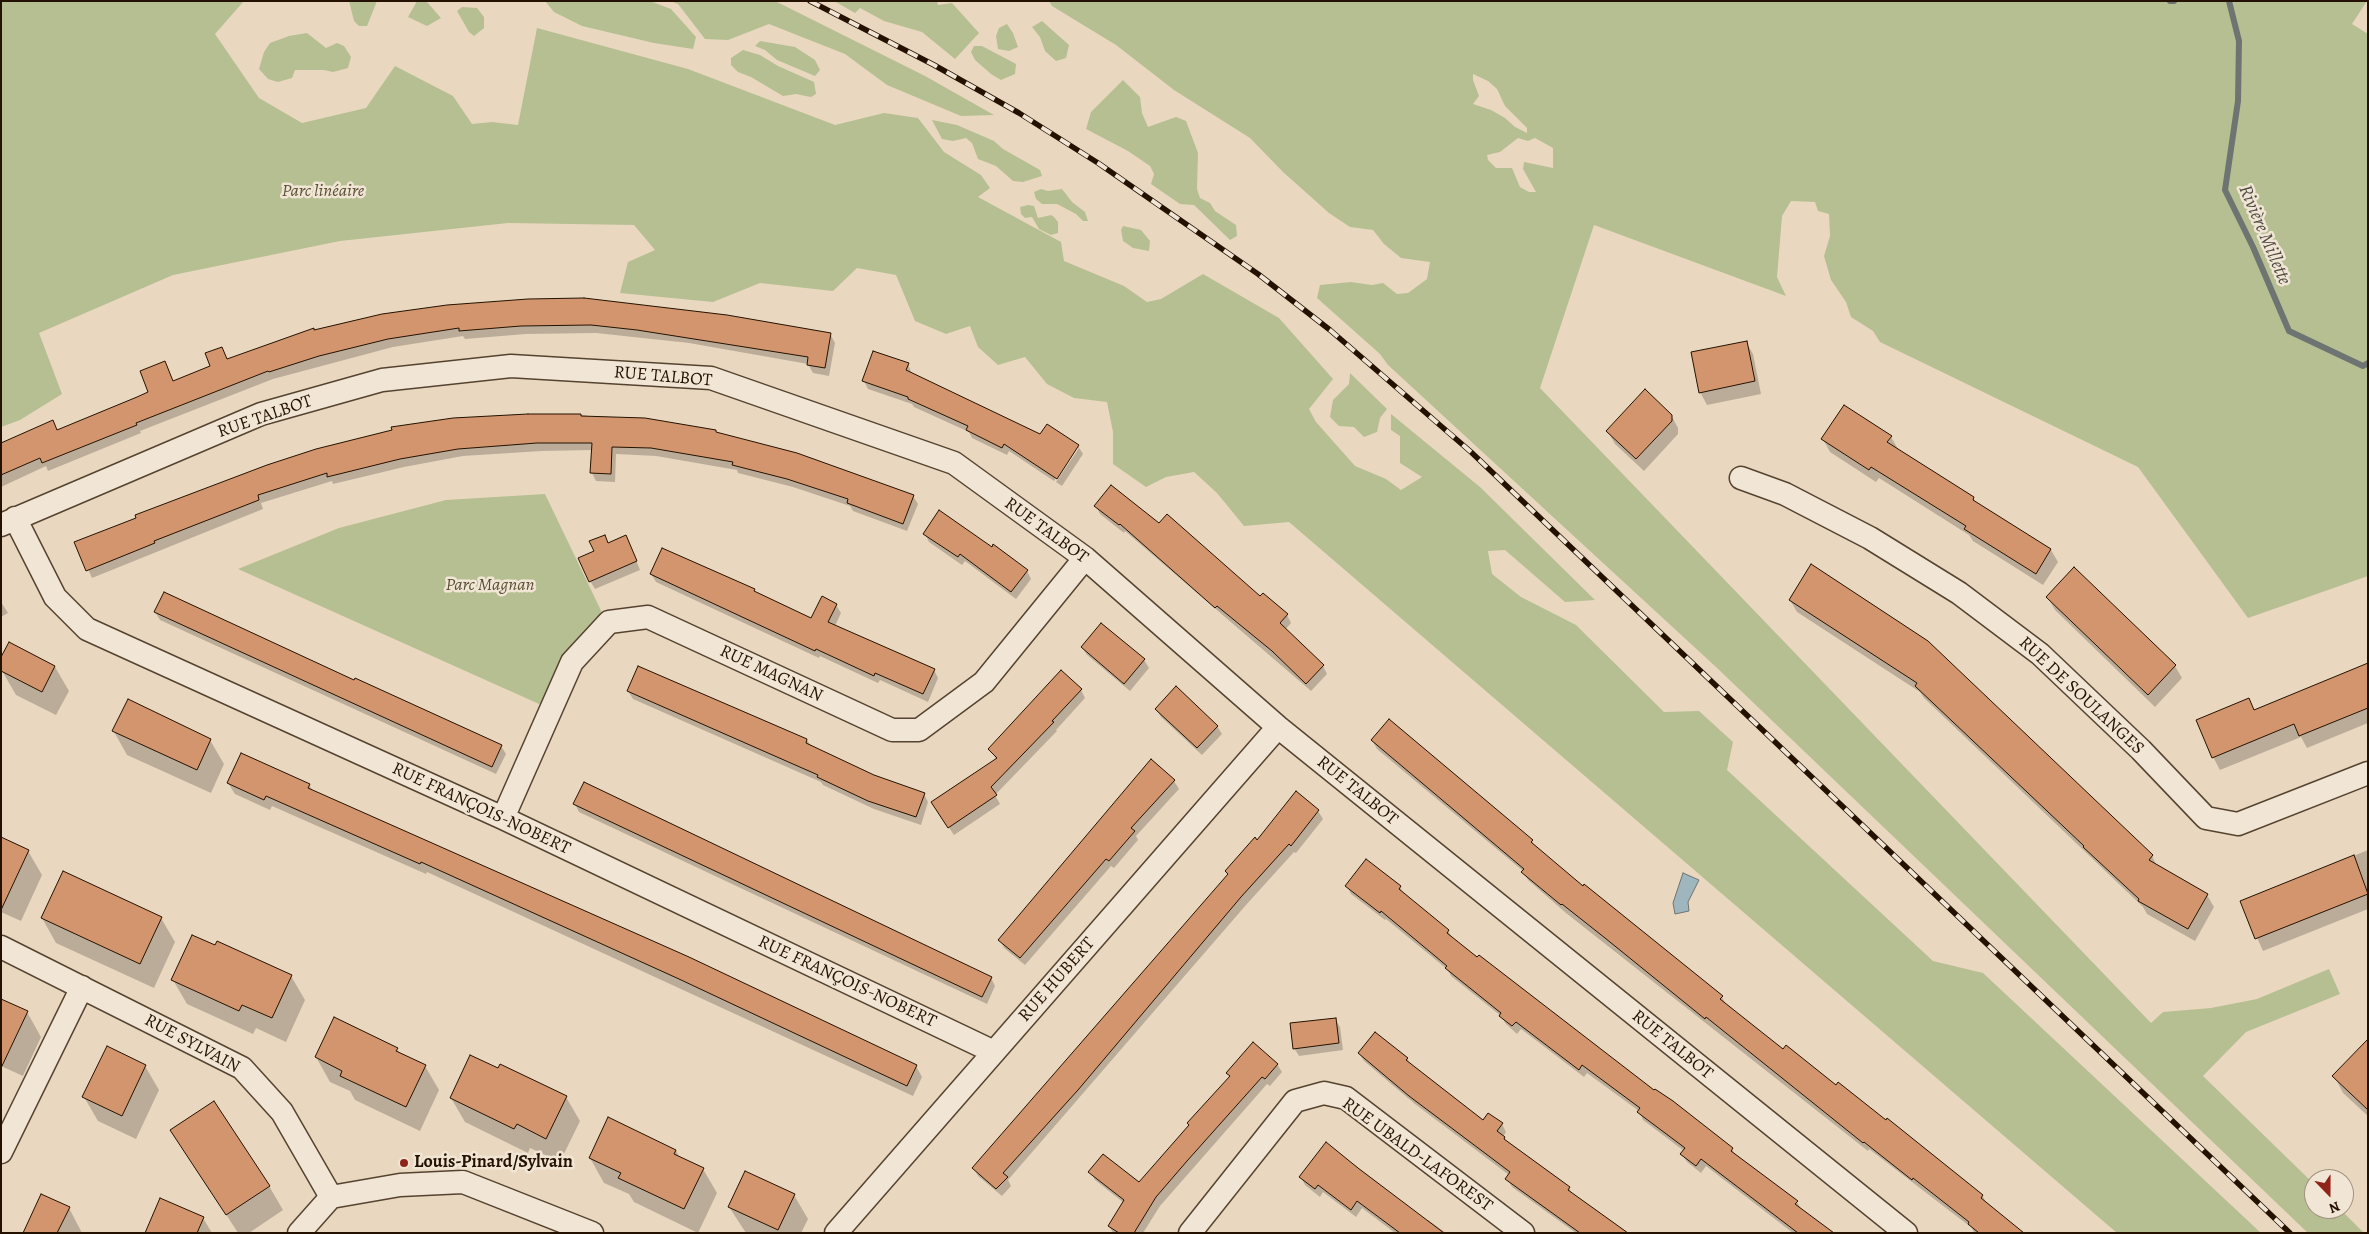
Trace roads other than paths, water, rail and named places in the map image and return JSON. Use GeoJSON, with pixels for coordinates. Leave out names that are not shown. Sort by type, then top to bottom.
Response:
{"type":"FeatureCollection","features":[{"type":"Feature","properties":{"kind":"street","name":"RUE TALBOT"},"geometry":{"type":"LineString","coordinates":[[8,522],[261,414],[382,380],[511,366],[710,378],[954,463],[1085,558],[1278,727],[1906,1233]]}},
{"type":"Feature","properties":{"kind":"street","name":"RUE DE SOULANGES"},"geometry":{"type":"LineString","coordinates":[[1741,478],[1785,494],[1870,538],[1959,593],[2040,654],[2141,750],[2206,818],[2238,824],[2368,773]]}},
{"type":"Feature","properties":{"kind":"street","name":"RUE FRANÇOIS-NOBERT"},"geometry":{"type":"LineString","coordinates":[[8,522],[55,597],[87,629],[503,818],[994,1052]]}},
{"type":"Feature","properties":{"kind":"street","name":"RUE MAGNAN"},"geometry":{"type":"LineString","coordinates":[[503,818],[572,662],[609,622],[648,617],[892,730],[919,730],[984,682],[1085,558]]}},
{"type":"Feature","properties":{"kind":"street","name":"RUE HUBERT"},"geometry":{"type":"LineString","coordinates":[[836,1233],[1278,727]]}},
{"type":"Feature","properties":{"kind":"street","name":"RUE SYLVAIN"},"geometry":{"type":"LineString","coordinates":[[1,947],[242,1068],[282,1112],[331,1197]]}},
{"type":"Feature","properties":{"kind":"street"},"geometry":{"type":"LineString","coordinates":[[1,1152],[82,987]]}},
{"type":"Feature","properties":{"kind":"street","name":"RUE UBALD-LAFOREST"},"geometry":{"type":"LineString","coordinates":[[1190,1233],[1294,1101],[1324,1093],[1346,1098],[1523,1233]]}},
{"type":"Feature","properties":{"kind":"street"},"geometry":{"type":"LineString","coordinates":[[299,1233],[331,1197],[400,1184],[463,1182],[592,1233]]}},
{"type":"Feature","properties":{"kind":"water"},"geometry":{"type":"Polygon","coordinates":[[[1683,873],[1699,880],[1688,902],[1689,911],[1675,914],[1673,903],[1683,873]]]}},
{"type":"Feature","properties":{"kind":"waterway","name":"Rivière Millette"},"geometry":{"type":"LineString","coordinates":[[2229,1],[2239,41],[2238,101],[2225,190],[2253,247],[2289,331],[2363,366],[2368,363]]}},
{"type":"Feature","properties":{"kind":"railway"},"geometry":{"type":"LineString","coordinates":[[810,1],[934,65],[1019,113],[1098,163],[1258,274],[1330,330],[1471,452],[2290,1233]]}},
{"type":"Feature","properties":{"kind":"place","name":"Louis-Pinard/Sylvain"},"geometry":{"type":"Point","coordinates":[404,1163]}},
{"type":"Feature","properties":{"kind":"park label","name":"Parc linéaire"},"geometry":{"type":"Point","coordinates":[323,192]}},
{"type":"Feature","properties":{"kind":"park label","name":"Parc Magnan"},"geometry":{"type":"Point","coordinates":[490,586]}}]}
